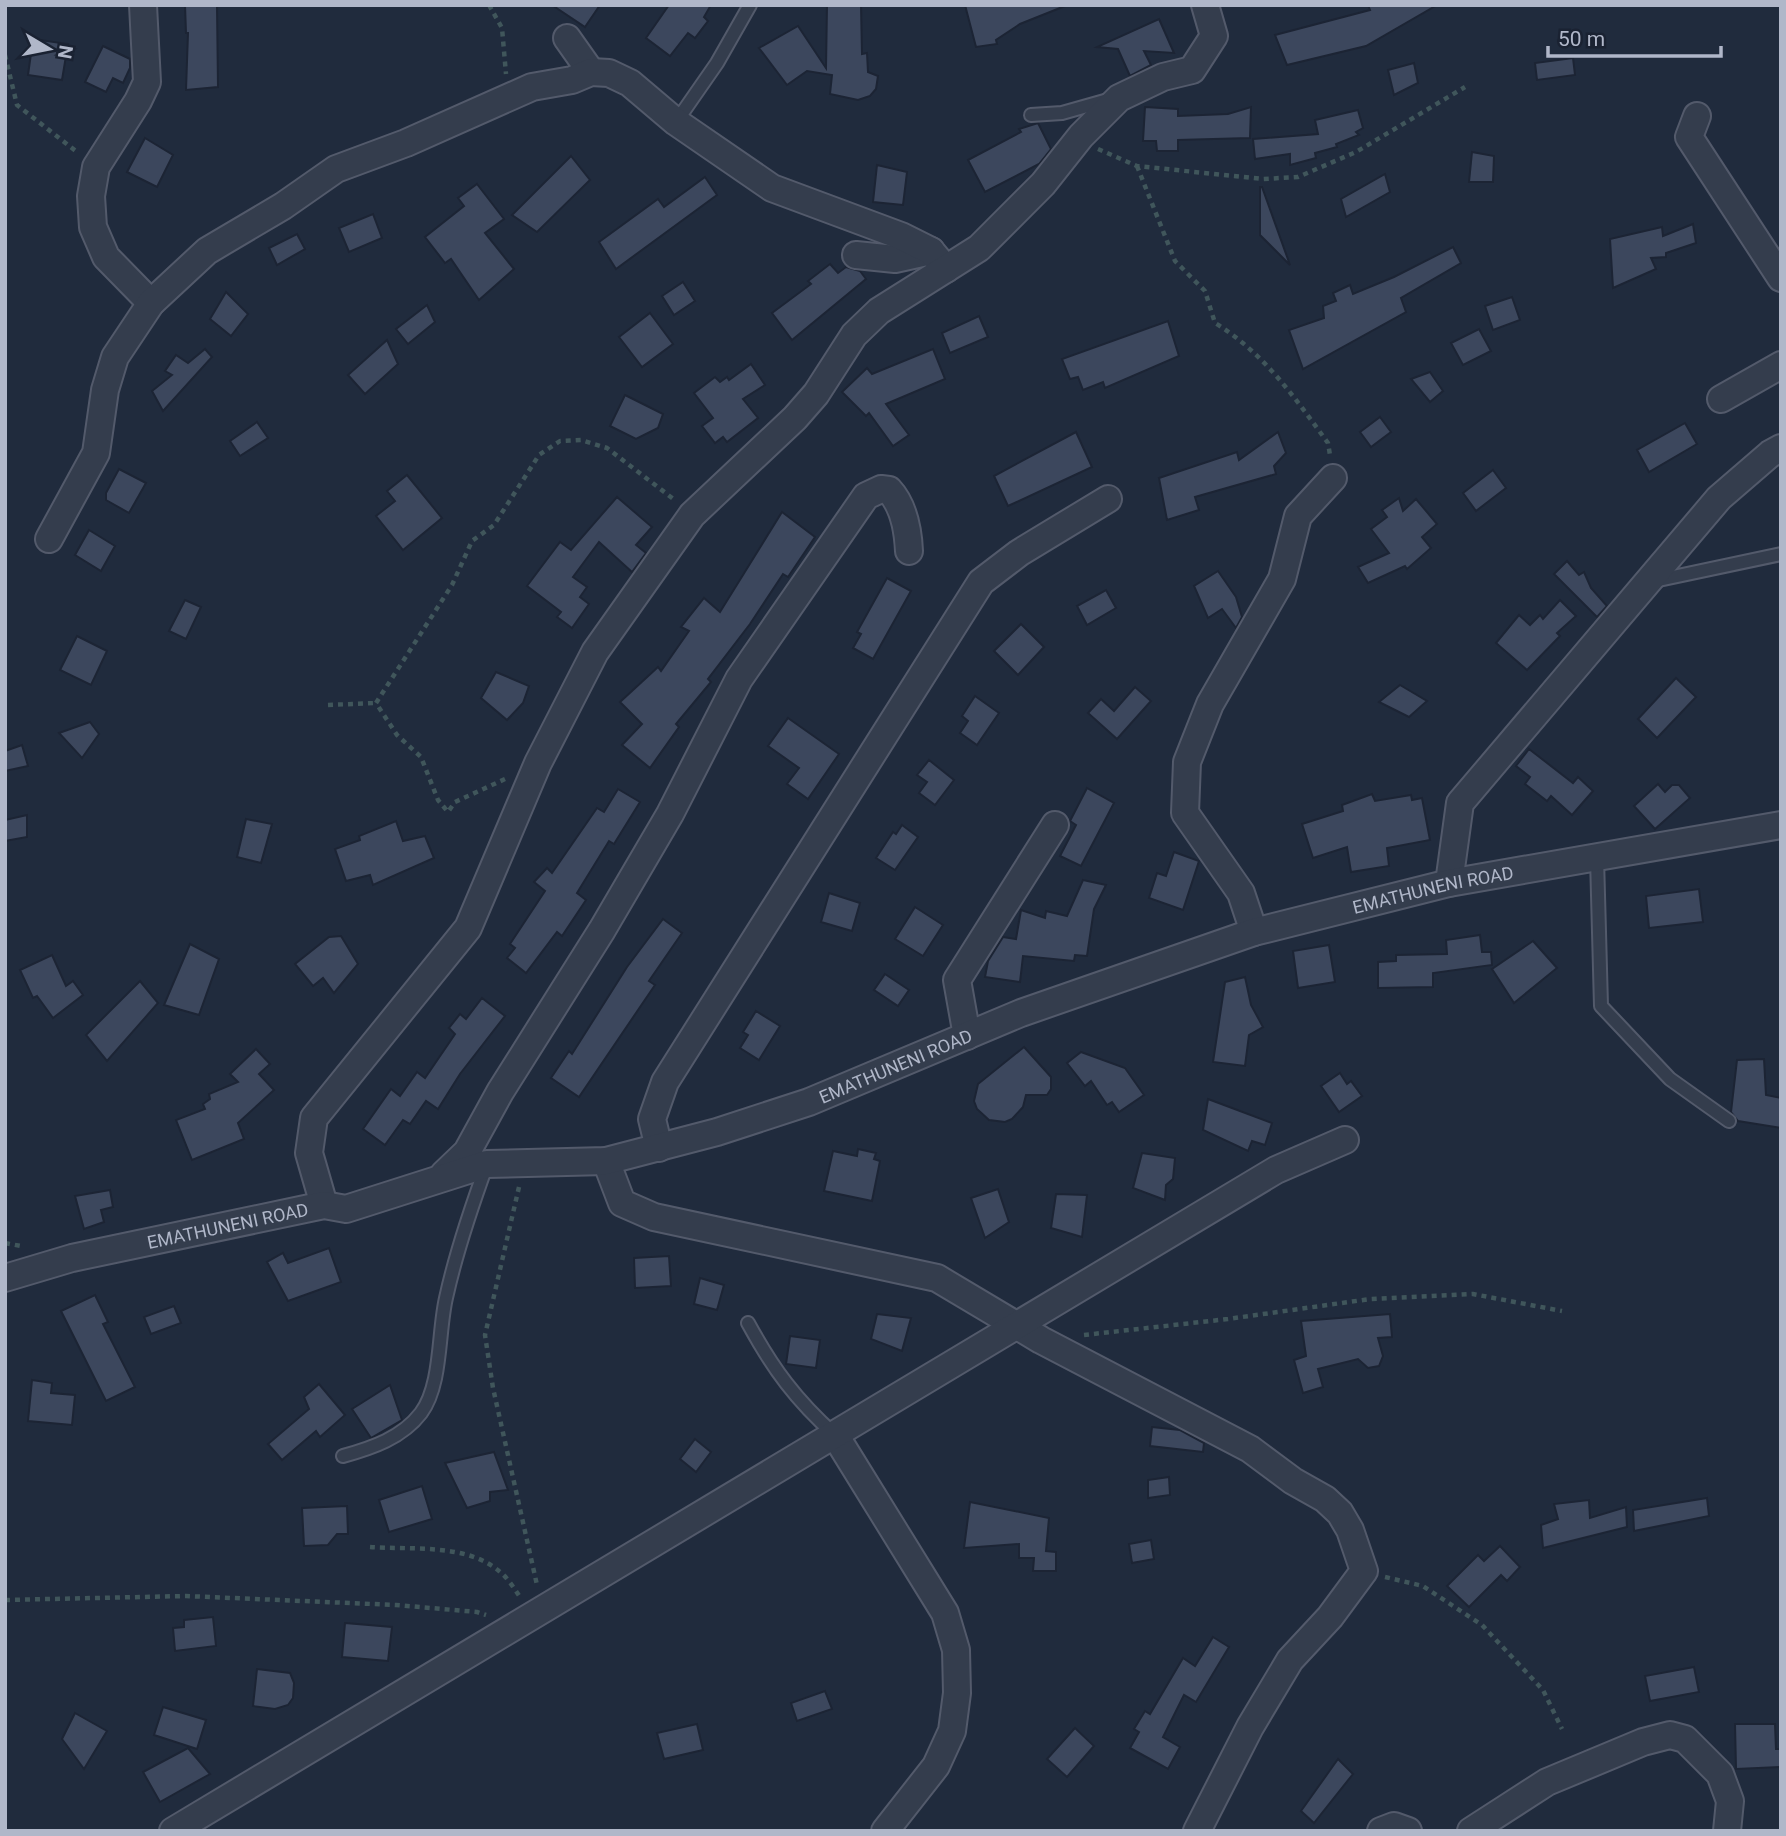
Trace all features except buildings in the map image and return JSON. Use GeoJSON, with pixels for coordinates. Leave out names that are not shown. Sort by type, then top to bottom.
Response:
{"type":"FeatureCollection","features":[{"type":"Feature","properties":{"kind":"street"},"geometry":{"type":"LineString","coordinates":[[143,5],[147,82],[138,102],[96,167],[91,196],[93,227],[106,257],[151,303]]}},
{"type":"Feature","properties":{"kind":"street"},"geometry":{"type":"LineString","coordinates":[[856,255],[938,260],[979,248],[1043,184],[1081,136],[1119,98],[1163,77],[1192,70],[1214,36],[1205,5]]}},
{"type":"Feature","properties":{"kind":"street"},"geometry":{"type":"LineString","coordinates":[[566,38],[591,72]]}},
{"type":"Feature","properties":{"kind":"street"},"geometry":{"type":"LineString","coordinates":[[49,539],[96,453],[105,390],[115,357],[151,303],[207,251],[283,206],[336,169],[405,143],[532,87],[572,80],[591,72],[609,73],[630,83],[676,122],[772,188],[901,236],[938,260]]}},
{"type":"Feature","properties":{"kind":"street"},"geometry":{"type":"LineString","coordinates":[[1697,116],[1689,137],[1781,278]]}},
{"type":"Feature","properties":{"kind":"street"},"geometry":{"type":"LineString","coordinates":[[324,1205],[309,1153],[314,1118],[468,928],[538,763],[595,652],[692,515],[795,418],[816,394],[854,335],[938,260]]}},
{"type":"Feature","properties":{"kind":"street"},"geometry":{"type":"LineString","coordinates":[[1721,399],[1781,365]]}},
{"type":"Feature","properties":{"kind":"street"},"geometry":{"type":"LineString","coordinates":[[1449,883],[1460,803],[1719,498],[1777,448]]}},
{"type":"Feature","properties":{"kind":"street"},"geometry":{"type":"LineString","coordinates":[[1254,932],[1241,893],[1185,813],[1187,762],[1210,704],[1282,579],[1298,516],[1333,478]]}},
{"type":"Feature","properties":{"kind":"street"},"geometry":{"type":"LineString","coordinates":[[441,1178],[467,1152],[500,1092],[602,930],[670,814],[739,679],[866,496],[881,489],[889,490],[895,495],[904,519],[909,551]]}},
{"type":"Feature","properties":{"kind":"street"},"geometry":{"type":"LineString","coordinates":[[659,1148],[652,1119],[665,1082],[974,592],[981,582],[1019,553],[1108,499]]}},
{"type":"Feature","properties":{"kind":"street"},"geometry":{"type":"LineString","coordinates":[[967,1036],[957,980],[1055,825]]}},
{"type":"Feature","properties":{"kind":"street","name":"EMATHUNENI ROAD"},"geometry":{"type":"LineString","coordinates":[[5,1278],[72,1258],[324,1205],[346,1209],[487,1164],[606,1161],[659,1148],[809,1102],[1021,1013],[1254,932],[1449,883],[1781,825]]}},
{"type":"Feature","properties":{"kind":"street"},"geometry":{"type":"LineString","coordinates":[[173,1831],[1276,1170],[1345,1140]]}},
{"type":"Feature","properties":{"kind":"street"},"geometry":{"type":"LineString","coordinates":[[606,1161],[622,1203],[654,1217],[937,1278],[1014,1325],[1250,1449],[1293,1481],[1325,1499],[1345,1521],[1359,1550],[1364,1572],[1330,1617],[1290,1660],[1250,1727],[1197,1831]]}},
{"type":"Feature","properties":{"kind":"street"},"geometry":{"type":"LineString","coordinates":[[835,1435],[945,1613],[956,1650],[957,1693],[952,1731],[936,1766],[885,1831]]}},
{"type":"Feature","properties":{"kind":"street"},"geometry":{"type":"LineString","coordinates":[[1471,1831],[1547,1782],[1643,1742],[1670,1735],[1685,1739],[1720,1774],[1730,1801],[1727,1831]]}},
{"type":"Feature","properties":{"kind":"street"},"geometry":{"type":"LineString","coordinates":[[1381,1831],[1394,1826],[1408,1831]]}},
{"type":"Feature","properties":{"kind":"lane"},"geometry":{"type":"LineString","coordinates":[[676,122],[717,63],[750,5]]}},
{"type":"Feature","properties":{"kind":"lane"},"geometry":{"type":"LineString","coordinates":[[1031,115],[1062,113],[1119,98]]}},
{"type":"Feature","properties":{"kind":"lane"},"geometry":{"type":"LineString","coordinates":[[1648,582],[1781,554]]}},
{"type":"Feature","properties":{"kind":"lane"},"geometry":{"type":"LineString","coordinates":[[1597,858],[1601,1006],[1671,1079],[1728,1121]]}},
{"type":"Feature","properties":{"kind":"lane"},"geometry":{"type":"LineString","coordinates":[[343,1456],[384,1444],[421,1413],[436,1379],[438,1344],[463,1233],[487,1164]]}},
{"type":"Feature","properties":{"kind":"lane"},"geometry":{"type":"LineString","coordinates":[[748,1323],[772,1367],[802,1405],[835,1435]]}},
{"type":"Feature","properties":{"kind":"path"},"geometry":{"type":"LineString","coordinates":[[489,5],[502,28],[507,78]]}},
{"type":"Feature","properties":{"kind":"path"},"geometry":{"type":"LineString","coordinates":[[5,55],[17,105],[96,167]]}},
{"type":"Feature","properties":{"kind":"path"},"geometry":{"type":"LineString","coordinates":[[1081,136],[1104,153],[1137,166],[1263,179],[1298,177],[1356,152],[1465,87]]}},
{"type":"Feature","properties":{"kind":"path"},"geometry":{"type":"LineString","coordinates":[[1137,166],[1175,261],[1205,291],[1215,323],[1236,336],[1275,373],[1328,443],[1333,478]]}},
{"type":"Feature","properties":{"kind":"path"},"geometry":{"type":"LineString","coordinates":[[376,703],[452,585],[472,541],[494,525],[539,455],[560,441],[581,440],[607,448],[692,515]]}},
{"type":"Feature","properties":{"kind":"path"},"geometry":{"type":"LineString","coordinates":[[328,705],[376,703]]}},
{"type":"Feature","properties":{"kind":"path"},"geometry":{"type":"LineString","coordinates":[[376,703],[397,735],[421,757],[438,800],[448,812],[455,802],[538,763]]}},
{"type":"Feature","properties":{"kind":"path"},"geometry":{"type":"LineString","coordinates":[[525,1162],[494,1283],[485,1335],[530,1616]]}},
{"type":"Feature","properties":{"kind":"path"},"geometry":{"type":"LineString","coordinates":[[1081,1336],[1383,1298],[1473,1294],[1562,1311]]}},
{"type":"Feature","properties":{"kind":"path"},"geometry":{"type":"LineString","coordinates":[[370,1547],[451,1552],[480,1558],[500,1571],[530,1616]]}},
{"type":"Feature","properties":{"kind":"path"},"geometry":{"type":"LineString","coordinates":[[1364,1572],[1423,1587],[1482,1625],[1542,1690],[1562,1729]]}},
{"type":"Feature","properties":{"kind":"path"},"geometry":{"type":"LineString","coordinates":[[5,1600],[186,1596],[396,1605],[530,1616]]}}]}
